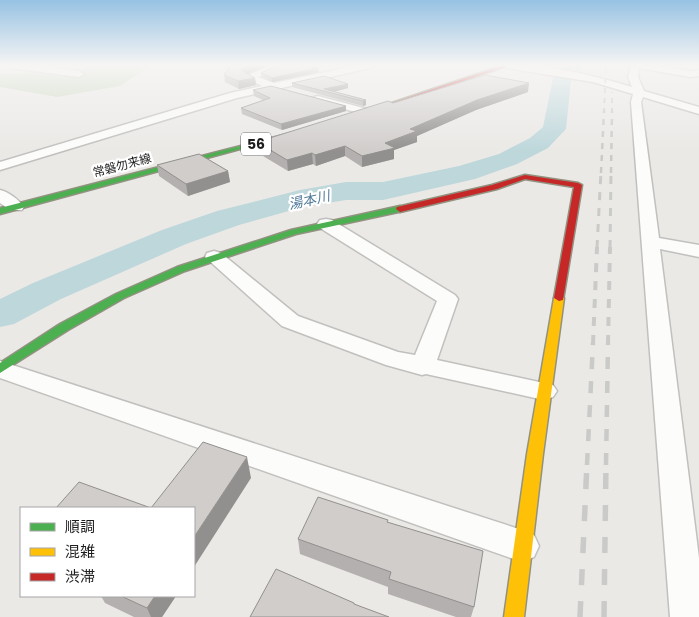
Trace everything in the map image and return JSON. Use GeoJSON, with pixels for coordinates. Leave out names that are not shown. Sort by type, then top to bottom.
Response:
{"type":"FeatureCollection","features":[{"type":"Feature","properties":{"kind":"street"},"geometry":{"type":"LineString","coordinates":[[0,166],[240,94]]}},
{"type":"Feature","properties":{"kind":"street"},"geometry":{"type":"LineString","coordinates":[[300,94],[375,110]]}},
{"type":"Feature","properties":{"kind":"street"},"geometry":{"type":"LineString","coordinates":[[350,117],[423,94]]}},
{"type":"Feature","properties":{"kind":"street"},"geometry":{"type":"LineString","coordinates":[[638,94],[636,102],[688,617]]}},
{"type":"Feature","properties":{"kind":"street"},"geometry":{"type":"LineString","coordinates":[[645,94],[699,111]]}},
{"type":"Feature","properties":{"kind":"street","name":"常磐勿来線"},"geometry":{"type":"LineString","coordinates":[[8,209],[306,130]]}},
{"type":"Feature","properties":{"kind":"street"},"geometry":{"type":"LineString","coordinates":[[0,369],[64,327],[120,296],[181,269],[214,257],[294,232],[441,200],[525,178],[578,185],[544,390],[514,617]]}},
{"type":"Feature","properties":{"kind":"street"},"geometry":{"type":"LineString","coordinates":[[0,195],[8,209]]}},
{"type":"Feature","properties":{"kind":"street"},"geometry":{"type":"LineString","coordinates":[[326,224],[448,299],[422,367]]}},
{"type":"Feature","properties":{"kind":"street"},"geometry":{"type":"LineString","coordinates":[[650,242],[699,251]]}},
{"type":"Feature","properties":{"kind":"street"},"geometry":{"type":"LineString","coordinates":[[214,257],[290,321],[394,359],[422,367],[544,390]]}},
{"type":"Feature","properties":{"kind":"street"},"geometry":{"type":"LineString","coordinates":[[0,369],[522,546]]}},
{"type":"Feature","properties":{"kind":"green space"},"geometry":{"type":"Polygon","coordinates":[[[39,94],[75,94],[57,97],[39,94]]]}},
{"type":"Feature","properties":{"kind":"building"},"geometry":{"type":"Polygon","coordinates":[[[261,94],[300,94],[346,106],[281,124],[241,108],[270,98],[261,94]]]}},
{"type":"Feature","properties":{"kind":"building"},"geometry":{"type":"Polygon","coordinates":[[[335,94],[366,100],[363,101],[335,94]]]}},
{"type":"Feature","properties":{"kind":"building"},"geometry":{"type":"Polygon","coordinates":[[[423,94],[496,94],[410,129],[417,131],[385,143],[395,148],[362,156],[345,146],[315,155],[312,153],[287,160],[257,142],[388,101],[393,103],[423,94]]]}},
{"type":"Feature","properties":{"kind":"building"},"geometry":{"type":"Polygon","coordinates":[[[199,154],[228,171],[186,184],[157,165],[199,154]]]}},
{"type":"Feature","properties":{"kind":"building"},"geometry":{"type":"Polygon","coordinates":[[[203,442],[247,457],[195,535],[195,507],[152,507],[203,442]]]}},
{"type":"Feature","properties":{"kind":"building"},"geometry":{"type":"Polygon","coordinates":[[[79,482],[148,507],[57,507],[79,482]]]}},
{"type":"Feature","properties":{"kind":"building"},"geometry":{"type":"Polygon","coordinates":[[[318,497],[388,520],[387,522],[483,551],[474,607],[389,579],[391,572],[298,539],[318,497]]]}},
{"type":"Feature","properties":{"kind":"building"},"geometry":{"type":"Polygon","coordinates":[[[276,569],[354,604],[389,617],[250,617],[276,569]]]}},
{"type":"Feature","properties":{"kind":"building"},"geometry":{"type":"Polygon","coordinates":[[[123,597],[154,597],[147,608],[123,597]]]}},
{"type":"Feature","properties":{"kind":"waterway","name":"湯本川"},"geometry":{"type":"LineString","coordinates":[[0,315],[47,291],[174,237],[228,218],[300,199],[346,191],[383,191],[465,173],[508,159],[539,143],[554,129],[560,94]]}},
{"type":"Feature","properties":{"kind":"railway"},"geometry":{"type":"LineString","coordinates":[[604,113],[605,94]]}},
{"type":"Feature","properties":{"kind":"railway"},"geometry":{"type":"LineString","coordinates":[[612,94],[612,111]]}},
{"type":"Feature","properties":{"kind":"railway"},"geometry":{"type":"LineString","coordinates":[[601,173],[604,111]]}},
{"type":"Feature","properties":{"kind":"railway"},"geometry":{"type":"LineString","coordinates":[[611,173],[612,111]]}},
{"type":"Feature","properties":{"kind":"railway"},"geometry":{"type":"LineString","coordinates":[[597,248],[601,171]]}},
{"type":"Feature","properties":{"kind":"railway"},"geometry":{"type":"LineString","coordinates":[[610,248],[611,171]]}},
{"type":"Feature","properties":{"kind":"railway"},"geometry":{"type":"LineString","coordinates":[[593,344],[597,247]]}},
{"type":"Feature","properties":{"kind":"railway"},"geometry":{"type":"LineString","coordinates":[[608,344],[610,247]]}},
{"type":"Feature","properties":{"kind":"railway"},"geometry":{"type":"LineString","coordinates":[[587,465],[593,343]]}},
{"type":"Feature","properties":{"kind":"railway"},"geometry":{"type":"LineString","coordinates":[[606,465],[608,343]]}},
{"type":"Feature","properties":{"kind":"railway"},"geometry":{"type":"LineString","coordinates":[[580,617],[587,463]]}},
{"type":"Feature","properties":{"kind":"railway"},"geometry":{"type":"LineString","coordinates":[[604,617],[606,463]]}},
{"type":"Feature","properties":{"kind":"traffic: fast"},"geometry":{"type":"LineString","coordinates":[[0,211],[293,134]]}},
{"type":"Feature","properties":{"kind":"traffic: fast"},"geometry":{"type":"LineString","coordinates":[[0,369],[64,327],[120,296],[181,269],[294,232],[400,209]]}},
{"type":"Feature","properties":{"kind":"traffic: slow"},"geometry":{"type":"LineString","coordinates":[[514,617],[535,454],[559,298]]}},
{"type":"Feature","properties":{"kind":"traffic: jam"},"geometry":{"type":"LineString","coordinates":[[395,103],[422,94]]}},
{"type":"Feature","properties":{"kind":"traffic: jam"},"geometry":{"type":"LineString","coordinates":[[400,209],[494,187],[525,177],[578,185],[559,298]]}}]}
